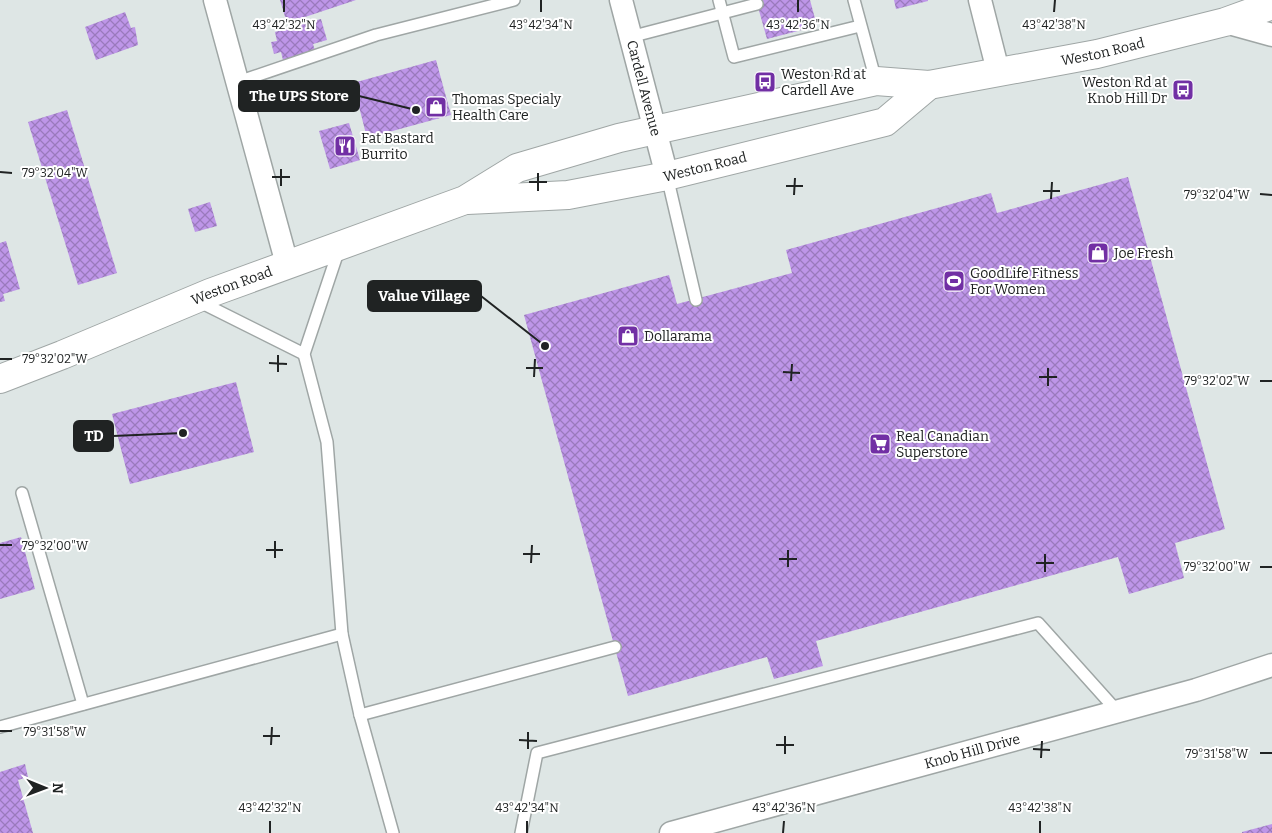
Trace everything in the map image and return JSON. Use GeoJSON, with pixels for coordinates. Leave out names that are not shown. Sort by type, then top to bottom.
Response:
{"type":"FeatureCollection","features":[{"type":"Feature","properties":{"kind":"main road","name":"Weston Road"},"geometry":{"type":"LineString","coordinates":[[0,378],[62,355],[195,299],[465,200],[517,168],[655,129],[876,81],[929,86],[998,71],[1097,54],[1225,22],[1272,5]]}},
{"type":"Feature","properties":{"kind":"main road","name":"Weston Road"},"geometry":{"type":"LineString","coordinates":[[465,200],[568,194],[667,176],[885,122],[929,86]]}},
{"type":"Feature","properties":{"kind":"street"},"geometry":{"type":"LineString","coordinates":[[215,0],[287,264]]}},
{"type":"Feature","properties":{"kind":"street","name":"Cardell Avenue"},"geometry":{"type":"LineString","coordinates":[[621,0],[667,176]]}},
{"type":"Feature","properties":{"kind":"street"},"geometry":{"type":"LineString","coordinates":[[980,0],[998,71]]}},
{"type":"Feature","properties":{"kind":"street"},"geometry":{"type":"LineString","coordinates":[[1225,22],[1272,35]]}},
{"type":"Feature","properties":{"kind":"street","name":"Knob Hill Drive"},"geometry":{"type":"LineString","coordinates":[[671,833],[1196,690],[1272,665]]}},
{"type":"Feature","properties":{"kind":"lane"},"geometry":{"type":"LineString","coordinates":[[238,82],[376,35],[514,0]]}},
{"type":"Feature","properties":{"kind":"lane"},"geometry":{"type":"LineString","coordinates":[[719,0],[734,57],[860,26]]}},
{"type":"Feature","properties":{"kind":"lane"},"geometry":{"type":"LineString","coordinates":[[854,0],[876,81]]}},
{"type":"Feature","properties":{"kind":"lane"},"geometry":{"type":"LineString","coordinates":[[630,37],[757,4]]}},
{"type":"Feature","properties":{"kind":"lane"},"geometry":{"type":"LineString","coordinates":[[667,176],[696,300]]}},
{"type":"Feature","properties":{"kind":"lane"},"geometry":{"type":"LineString","coordinates":[[340,247],[304,354],[327,442],[342,634],[360,715],[393,833]]}},
{"type":"Feature","properties":{"kind":"lane"},"geometry":{"type":"LineString","coordinates":[[195,299],[304,354]]}},
{"type":"Feature","properties":{"kind":"lane"},"geometry":{"type":"LineString","coordinates":[[22,493],[83,704]]}},
{"type":"Feature","properties":{"kind":"lane"},"geometry":{"type":"LineString","coordinates":[[521,833],[537,753],[1038,623],[1117,711]]}},
{"type":"Feature","properties":{"kind":"lane"},"geometry":{"type":"LineString","coordinates":[[0,727],[342,634]]}},
{"type":"Feature","properties":{"kind":"lane"},"geometry":{"type":"LineString","coordinates":[[360,715],[615,647]]}},
{"type":"Feature","properties":{"kind":"building"},"geometry":{"type":"Polygon","coordinates":[[[280,0],[356,0],[287,23],[280,0]]]}},
{"type":"Feature","properties":{"kind":"building"},"geometry":{"type":"Polygon","coordinates":[[[756,0],[810,0],[817,26],[767,39],[756,0]]]}},
{"type":"Feature","properties":{"kind":"building"},"geometry":{"type":"Polygon","coordinates":[[[894,0],[928,0],[928,1],[896,9],[894,0]]]}},
{"type":"Feature","properties":{"kind":"building"},"geometry":{"type":"Polygon","coordinates":[[[125,12],[131,28],[135,27],[138,45],[96,60],[85,27],[125,12]]]}},
{"type":"Feature","properties":{"kind":"building"},"geometry":{"type":"Polygon","coordinates":[[[321,19],[327,40],[313,44],[315,51],[283,60],[281,52],[274,54],[271,42],[277,41],[275,32],[321,19]]]}},
{"type":"Feature","properties":{"kind":"building"},"geometry":{"type":"Polygon","coordinates":[[[436,60],[451,115],[367,138],[353,83],[436,60]]]}},
{"type":"Feature","properties":{"kind":"building"},"geometry":{"type":"Polygon","coordinates":[[[67,110],[117,273],[78,285],[28,122],[67,110]]]}},
{"type":"Feature","properties":{"kind":"building"},"geometry":{"type":"Polygon","coordinates":[[[349,123],[360,160],[330,169],[319,131],[349,123]]]}},
{"type":"Feature","properties":{"kind":"building","name":"Real Canadian Superstore"},"geometry":{"type":"Polygon","coordinates":[[[1128,177],[1225,529],[1175,543],[1184,578],[1129,594],[1118,557],[816,641],[823,666],[774,679],[767,657],[628,696],[524,315],[669,275],[677,304],[792,273],[786,250],[991,193],[997,213],[1128,177]]]}},
{"type":"Feature","properties":{"kind":"building"},"geometry":{"type":"Polygon","coordinates":[[[210,202],[217,226],[195,232],[188,209],[210,202]]]}},
{"type":"Feature","properties":{"kind":"building"},"geometry":{"type":"Polygon","coordinates":[[[6,241],[20,289],[3,294],[5,301],[0,302],[0,243],[6,241]]]}},
{"type":"Feature","properties":{"kind":"building"},"geometry":{"type":"Polygon","coordinates":[[[236,382],[254,452],[130,484],[112,414],[236,382]]]}},
{"type":"Feature","properties":{"kind":"building"},"geometry":{"type":"Polygon","coordinates":[[[21,537],[35,589],[0,599],[0,543],[21,537]]]}},
{"type":"Feature","properties":{"kind":"building"},"geometry":{"type":"Polygon","coordinates":[[[25,764],[28,777],[18,780],[33,833],[0,833],[0,772],[25,764]]]}},
{"type":"Feature","properties":{"kind":"building"},"geometry":{"type":"Polygon","coordinates":[[[1272,824],[1272,833],[1242,833],[1242,832],[1272,824]]]}},
{"type":"Feature","properties":{"kind":"place","name":"Weston Rd at Cardell Ave"},"geometry":{"type":"Point","coordinates":[765,82]}},
{"type":"Feature","properties":{"kind":"place","name":"Weston Rd at Knob Hill Dr"},"geometry":{"type":"Point","coordinates":[1183,90]}},
{"type":"Feature","properties":{"kind":"place","name":"Thomas Specialy Health Care"},"geometry":{"type":"Point","coordinates":[436,107]}},
{"type":"Feature","properties":{"kind":"place","name":"The UPS Store"},"geometry":{"type":"Point","coordinates":[416,110]}},
{"type":"Feature","properties":{"kind":"place","name":"Fat Bastard Burrito"},"geometry":{"type":"Point","coordinates":[345,146]}},
{"type":"Feature","properties":{"kind":"place","name":"Joe Fresh"},"geometry":{"type":"Point","coordinates":[1098,253]}},
{"type":"Feature","properties":{"kind":"place","name":"GoodLife Fitness For Women"},"geometry":{"type":"Point","coordinates":[954,281]}},
{"type":"Feature","properties":{"kind":"place","name":"Dollarama"},"geometry":{"type":"Point","coordinates":[628,336]}},
{"type":"Feature","properties":{"kind":"place","name":"Value Village"},"geometry":{"type":"Point","coordinates":[545,346]}},
{"type":"Feature","properties":{"kind":"place","name":"TD"},"geometry":{"type":"Point","coordinates":[183,433]}},
{"type":"Feature","properties":{"kind":"place","name":"Real Canadian Superstore"},"geometry":{"type":"Point","coordinates":[880,444]}}]}
